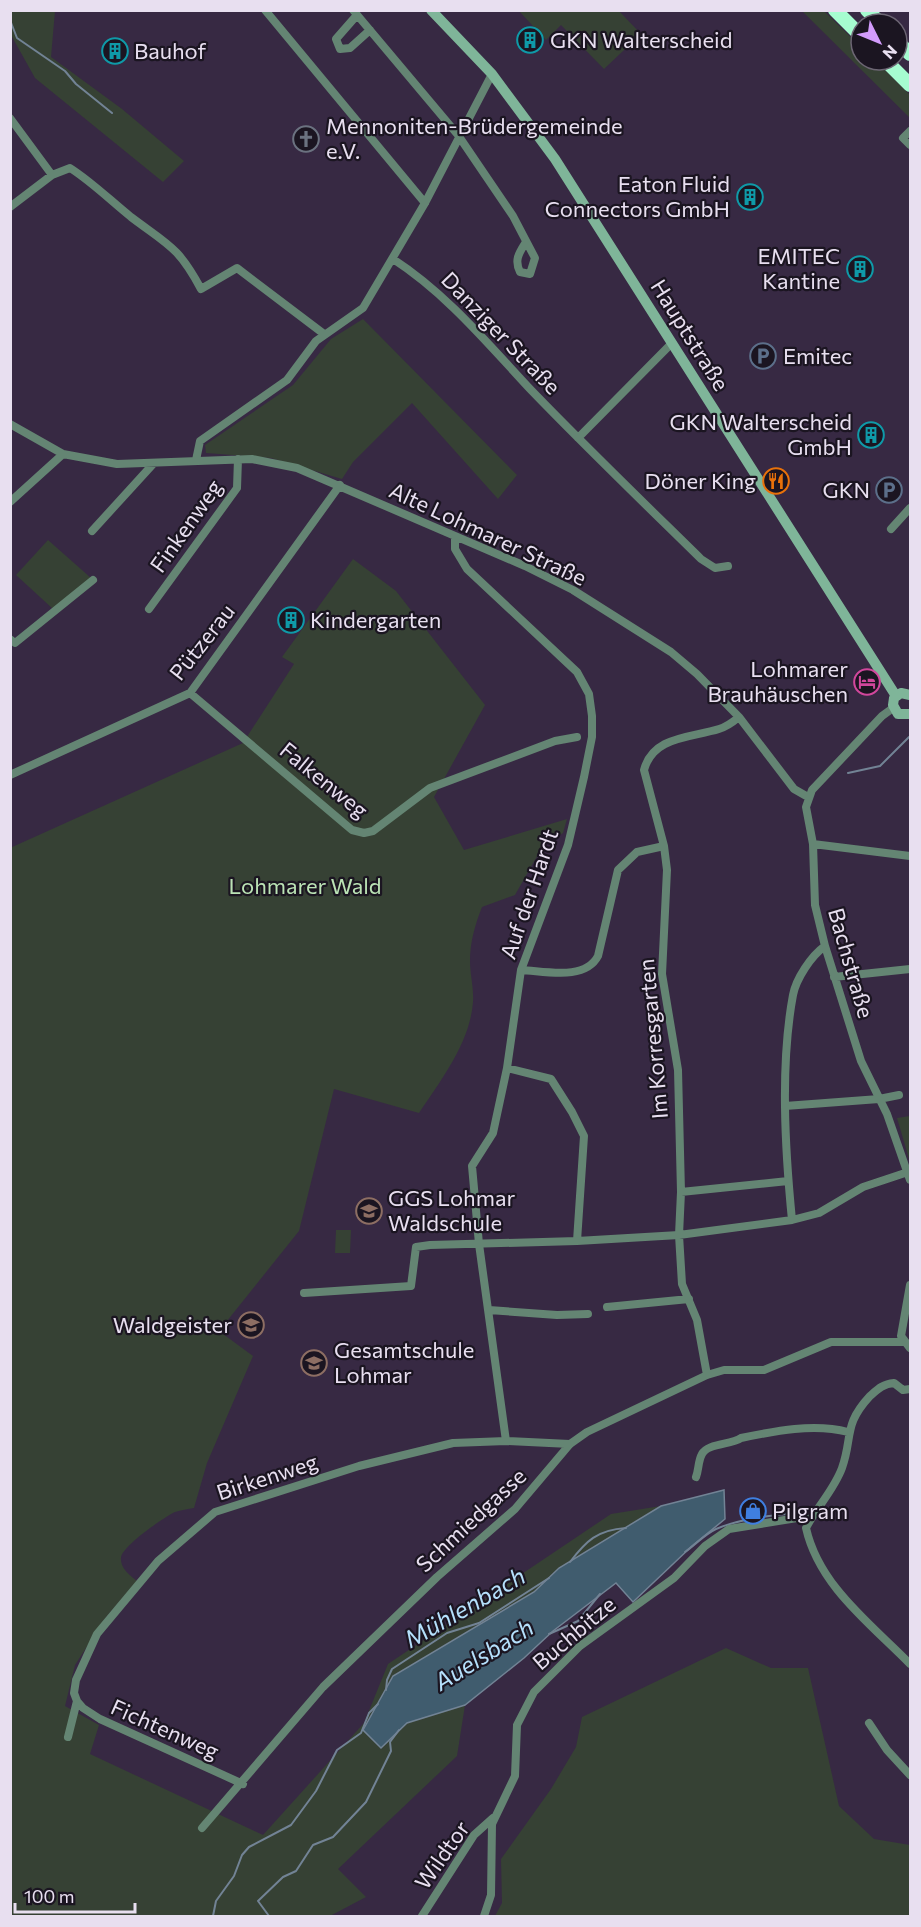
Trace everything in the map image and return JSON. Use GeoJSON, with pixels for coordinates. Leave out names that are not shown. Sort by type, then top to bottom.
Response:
{"type":"FeatureCollection","features":[{"type":"Feature","properties":{"kind":"highway"},"geometry":{"type":"LineString","coordinates":[[835,10],[849,24]]}},
{"type":"Feature","properties":{"kind":"highway"},"geometry":{"type":"LineString","coordinates":[[897,72],[910,85]]}},
{"type":"Feature","properties":{"kind":"main road","name":"Hauptstraße"},"geometry":{"type":"LineString","coordinates":[[431,10],[492,74],[555,159],[896,696]]}},
{"type":"Feature","properties":{"kind":"main road"},"geometry":{"type":"LineString","coordinates":[[910,694],[904,693],[896,696],[893,708],[902,716],[910,714]]}},
{"type":"Feature","properties":{"kind":"street"},"geometry":{"type":"LineString","coordinates":[[265,10],[425,203]]}},
{"type":"Feature","properties":{"kind":"street"},"geometry":{"type":"LineString","coordinates":[[370,30],[350,48],[340,49],[336,39],[355,13],[370,30],[458,135],[513,216],[526,243]]}},
{"type":"Feature","properties":{"kind":"street"},"geometry":{"type":"LineString","coordinates":[[196,460],[200,441],[287,380],[324,334],[363,308],[425,203],[458,135],[492,74]]}},
{"type":"Feature","properties":{"kind":"street"},"geometry":{"type":"LineString","coordinates":[[10,118],[52,175]]}},
{"type":"Feature","properties":{"kind":"street"},"geometry":{"type":"LineString","coordinates":[[910,131],[903,138],[910,146]]}},
{"type":"Feature","properties":{"kind":"street"},"geometry":{"type":"LineString","coordinates":[[10,207],[52,175],[70,168],[132,218],[168,242],[188,265],[201,289],[237,268],[324,334]]}},
{"type":"Feature","properties":{"kind":"street","name":"Danziger Straße"},"geometry":{"type":"LineString","coordinates":[[393,259],[422,278],[446,300],[578,438],[701,559],[715,568],[728,566]]}},
{"type":"Feature","properties":{"kind":"street"},"geometry":{"type":"LineString","coordinates":[[578,438],[672,343]]}},
{"type":"Feature","properties":{"kind":"street","name":"Alte Lohmarer Straße"},"geometry":{"type":"LineString","coordinates":[[10,424],[63,454],[117,464],[238,459],[297,468],[525,566],[573,590],[671,652],[697,674],[739,717],[794,789],[808,797]]}},
{"type":"Feature","properties":{"kind":"street"},"geometry":{"type":"LineString","coordinates":[[10,502],[63,454]]}},
{"type":"Feature","properties":{"kind":"street","name":"Finkenweg"},"geometry":{"type":"LineString","coordinates":[[149,609],[237,488],[238,459]]}},
{"type":"Feature","properties":{"kind":"street"},"geometry":{"type":"LineString","coordinates":[[92,531],[154,463]]}},
{"type":"Feature","properties":{"kind":"street","name":"Pützerau"},"geometry":{"type":"LineString","coordinates":[[10,775],[190,693],[340,485]]}},
{"type":"Feature","properties":{"kind":"street"},"geometry":{"type":"LineString","coordinates":[[891,529],[910,508]]}},
{"type":"Feature","properties":{"kind":"street","name":"Auf der Hardt"},"geometry":{"type":"LineString","coordinates":[[455,537],[455,549],[467,569],[577,672],[589,694],[592,716],[592,737],[568,844],[521,970],[507,1068],[493,1134],[472,1166],[479,1244],[506,1441]]}},
{"type":"Feature","properties":{"kind":"street"},"geometry":{"type":"LineString","coordinates":[[10,639],[15,643],[93,580]]}},
{"type":"Feature","properties":{"kind":"street","name":"Falkenweg"},"geometry":{"type":"LineString","coordinates":[[190,693],[352,830],[364,834],[373,831],[430,788],[555,741],[577,737]]}},
{"type":"Feature","properties":{"kind":"street"},"geometry":{"type":"LineString","coordinates":[[808,797],[870,728],[893,708]]}},
{"type":"Feature","properties":{"kind":"street","name":"Im Korresgarten"},"geometry":{"type":"LineString","coordinates":[[707,1375],[700,1333],[682,1284],[679,1235],[681,1192],[678,1070],[662,974],[667,870],[655,808],[645,782],[646,760],[653,750],[664,743],[722,729],[739,717]]}},
{"type":"Feature","properties":{"kind":"street","name":"Bachstraße"},"geometry":{"type":"LineString","coordinates":[[808,797],[807,818],[813,844],[815,905],[825,946],[861,1061],[879,1099],[909,1176]]}},
{"type":"Feature","properties":{"kind":"street"},"geometry":{"type":"LineString","coordinates":[[813,844],[910,856]]}},
{"type":"Feature","properties":{"kind":"street"},"geometry":{"type":"LineString","coordinates":[[521,970],[561,972],[585,970],[593,965],[598,956],[618,870],[637,852],[664,846]]}},
{"type":"Feature","properties":{"kind":"street"},"geometry":{"type":"LineString","coordinates":[[792,1220],[785,1106],[793,995],[817,952],[825,946]]}},
{"type":"Feature","properties":{"kind":"street"},"geometry":{"type":"LineString","coordinates":[[834,977],[910,969]]}},
{"type":"Feature","properties":{"kind":"street"},"geometry":{"type":"LineString","coordinates":[[507,1068],[551,1079],[584,1136],[577,1241]]}},
{"type":"Feature","properties":{"kind":"street"},"geometry":{"type":"LineString","coordinates":[[785,1106],[879,1099],[899,1095]]}},
{"type":"Feature","properties":{"kind":"street"},"geometry":{"type":"LineString","coordinates":[[304,1293],[411,1286],[416,1247],[679,1235],[792,1220],[819,1212],[863,1187],[909,1176]]}},
{"type":"Feature","properties":{"kind":"street"},"geometry":{"type":"LineString","coordinates":[[681,1192],[788,1182]]}},
{"type":"Feature","properties":{"kind":"street"},"geometry":{"type":"LineString","coordinates":[[910,1285],[902,1329],[904,1342],[910,1348]]}},
{"type":"Feature","properties":{"kind":"street"},"geometry":{"type":"LineString","coordinates":[[607,1307],[689,1299]]}},
{"type":"Feature","properties":{"kind":"street"},"geometry":{"type":"LineString","coordinates":[[489,1310],[588,1314]]}},
{"type":"Feature","properties":{"kind":"street","name":"Schmiedgasse"},"geometry":{"type":"LineString","coordinates":[[202,1828],[243,1784],[323,1687],[437,1577],[515,1509],[570,1444],[587,1432],[707,1375],[724,1370],[764,1370],[831,1342],[904,1342]]}},
{"type":"Feature","properties":{"kind":"street"},"geometry":{"type":"LineString","coordinates":[[910,1389],[903,1390],[894,1383],[878,1389],[856,1413],[848,1432],[842,1468],[806,1528],[810,1546],[824,1572],[852,1608],[910,1664]]}},
{"type":"Feature","properties":{"kind":"street"},"geometry":{"type":"LineString","coordinates":[[696,1477],[701,1455],[706,1449],[734,1443],[741,1438],[806,1428],[831,1427],[848,1432]]}},
{"type":"Feature","properties":{"kind":"street","name":"Birkenweg"},"geometry":{"type":"LineString","coordinates":[[68,1737],[77,1701],[74,1693],[76,1680],[97,1634],[158,1561],[206,1517],[229,1506],[393,1457],[453,1443],[506,1441],[570,1444]]}},
{"type":"Feature","properties":{"kind":"street","name":"Buchbitze"},"geometry":{"type":"LineString","coordinates":[[484,1917],[491,1895],[492,1824],[515,1776],[517,1725],[534,1692],[580,1647],[674,1578],[705,1546],[729,1529],[797,1518],[811,1519]]}},
{"type":"Feature","properties":{"kind":"street","name":"Fichtenweg"},"geometry":{"type":"LineString","coordinates":[[77,1701],[99,1719],[243,1784]]}},
{"type":"Feature","properties":{"kind":"street"},"geometry":{"type":"LineString","coordinates":[[869,1724],[899,1765],[910,1775]]}},
{"type":"Feature","properties":{"kind":"street","name":"Wildtor"},"geometry":{"type":"LineString","coordinates":[[422,1917],[474,1835],[495,1817]]}},
{"type":"Feature","properties":{"kind":"green space"},"geometry":{"type":"Polygon","coordinates":[[[11,10],[55,11],[51,57],[122,109],[184,161],[163,182],[35,78],[11,35],[11,10]]]}},
{"type":"Feature","properties":{"kind":"green space"},"geometry":{"type":"Polygon","coordinates":[[[519,11],[619,11],[641,34],[604,69],[561,25],[546,40],[519,11]]]}},
{"type":"Feature","properties":{"kind":"green space"},"geometry":{"type":"Polygon","coordinates":[[[802,11],[824,11],[849,35],[849,58],[802,11]]]}},
{"type":"Feature","properties":{"kind":"green space"},"geometry":{"type":"Polygon","coordinates":[[[864,72],[887,72],[910,95],[910,118],[864,72]]]}},
{"type":"Feature","properties":{"kind":"green space"},"geometry":{"type":"Polygon","coordinates":[[[363,319],[517,475],[498,499],[412,403],[353,462],[342,479],[271,458],[206,453],[205,445],[293,385],[331,339],[363,319]]]}},
{"type":"Feature","properties":{"kind":"green space"},"geometry":{"type":"Polygon","coordinates":[[[48,540],[91,578],[53,609],[16,575],[48,540]]]}},
{"type":"Feature","properties":{"kind":"green space","name":"Lohmarer Wald"},"geometry":{"type":"Polygon","coordinates":[[[353,559],[396,591],[485,705],[434,797],[464,850],[567,819],[563,833],[544,844],[515,895],[482,907],[471,947],[473,1002],[471,1017],[453,1060],[419,1113],[334,1089],[299,1231],[219,1331],[253,1356],[207,1463],[194,1508],[175,1512],[162,1520],[135,1540],[123,1553],[122,1565],[137,1581],[106,1617],[75,1665],[65,1706],[99,1725],[90,1754],[263,1835],[364,1723],[388,1664],[611,1514],[661,1506],[559,1568],[381,1748],[407,1723],[465,1705],[457,1756],[338,1869],[366,1897],[330,1916],[11,1916],[10,848],[243,743],[294,664],[282,657],[353,559]]]}},
{"type":"Feature","properties":{"kind":"green space"},"geometry":{"type":"Polygon","coordinates":[[[910,1116],[910,1162],[897,1118],[910,1116]]]}},
{"type":"Feature","properties":{"kind":"green space"},"geometry":{"type":"Polygon","coordinates":[[[336,1230],[351,1230],[350,1253],[335,1253],[336,1230]]]}},
{"type":"Feature","properties":{"kind":"green space"},"geometry":{"type":"Polygon","coordinates":[[[726,1648],[771,1668],[808,1668],[839,1806],[874,1839],[910,1845],[910,1916],[495,1916],[502,1903],[501,1859],[551,1789],[576,1747],[582,1717],[726,1648]]]}},
{"type":"Feature","properties":{"kind":"water"},"geometry":{"type":"Polygon","coordinates":[[[724,1490],[725,1519],[692,1546],[633,1602],[616,1583],[553,1631],[524,1658],[465,1705],[407,1723],[381,1748],[363,1730],[393,1676],[534,1592],[559,1568],[661,1506],[724,1490]]]}},
{"type":"Feature","properties":{"kind":"waterway"},"geometry":{"type":"LineString","coordinates":[[10,20],[17,38],[65,71],[76,84],[112,113]]}},
{"type":"Feature","properties":{"kind":"waterway","name":"Auelsbach"},"geometry":{"type":"LineString","coordinates":[[848,773],[880,766],[909,737]]}},
{"type":"Feature","properties":{"kind":"waterway","name":"Auelsbach"},"geometry":{"type":"LineString","coordinates":[[685,1552],[708,1534],[727,1525],[760,1517],[806,1512]]}},
{"type":"Feature","properties":{"kind":"waterway","name":"Mühlenbach"},"geometry":{"type":"LineString","coordinates":[[570,1562],[593,1538],[607,1531],[626,1528]]}},
{"type":"Feature","properties":{"kind":"waterway","name":"Mühlenbach"},"geometry":{"type":"LineString","coordinates":[[386,1690],[392,1669],[447,1633],[479,1623],[549,1578]]}},
{"type":"Feature","properties":{"kind":"waterway","name":"Auelsbach"},"geometry":{"type":"LineString","coordinates":[[549,1634],[578,1621],[600,1594]]}},
{"type":"Feature","properties":{"kind":"waterway","name":"Mühlenbach"},"geometry":{"type":"LineString","coordinates":[[213,1916],[216,1901],[234,1876],[242,1855],[249,1847],[291,1825],[316,1791],[337,1750],[361,1733],[369,1713],[378,1704]]}},
{"type":"Feature","properties":{"kind":"waterway","name":"Auelsbach"},"geometry":{"type":"LineString","coordinates":[[269,1916],[258,1901],[283,1877],[296,1871],[313,1845],[333,1837],[366,1802],[391,1751],[390,1742],[399,1730]]}},
{"type":"Feature","properties":{"kind":"place","name":"GKN Walterscheid"},"geometry":{"type":"Point","coordinates":[530,40]}},
{"type":"Feature","properties":{"kind":"place","name":"Bauhof"},"geometry":{"type":"Point","coordinates":[115,51]}},
{"type":"Feature","properties":{"kind":"place","name":"Mennoniten-Brüdergemeinde e.V."},"geometry":{"type":"Point","coordinates":[306,139]}},
{"type":"Feature","properties":{"kind":"place","name":"Eaton Fluid Connectors GmbH"},"geometry":{"type":"Point","coordinates":[750,197]}},
{"type":"Feature","properties":{"kind":"place","name":"EMITEC Kantine"},"geometry":{"type":"Point","coordinates":[860,269]}},
{"type":"Feature","properties":{"kind":"place","name":"Emitec"},"geometry":{"type":"Point","coordinates":[763,356]}},
{"type":"Feature","properties":{"kind":"place","name":"GKN Walterscheid GmbH"},"geometry":{"type":"Point","coordinates":[871,435]}},
{"type":"Feature","properties":{"kind":"place","name":"Döner King"},"geometry":{"type":"Point","coordinates":[776,481]}},
{"type":"Feature","properties":{"kind":"place","name":"GKN"},"geometry":{"type":"Point","coordinates":[889,490]}},
{"type":"Feature","properties":{"kind":"place","name":"Kindergarten"},"geometry":{"type":"Point","coordinates":[291,620]}},
{"type":"Feature","properties":{"kind":"place","name":"Lohmarer Brauhäuschen"},"geometry":{"type":"Point","coordinates":[867,682]}},
{"type":"Feature","properties":{"kind":"place","name":"GGS Lohmar Waldschule"},"geometry":{"type":"Point","coordinates":[369,1211]}},
{"type":"Feature","properties":{"kind":"place","name":"Waldgeister"},"geometry":{"type":"Point","coordinates":[251,1325]}},
{"type":"Feature","properties":{"kind":"place","name":"Gesamtschule Lohmar"},"geometry":{"type":"Point","coordinates":[314,1363]}},
{"type":"Feature","properties":{"kind":"place","name":"Pilgram"},"geometry":{"type":"Point","coordinates":[753,1511]}}]}
